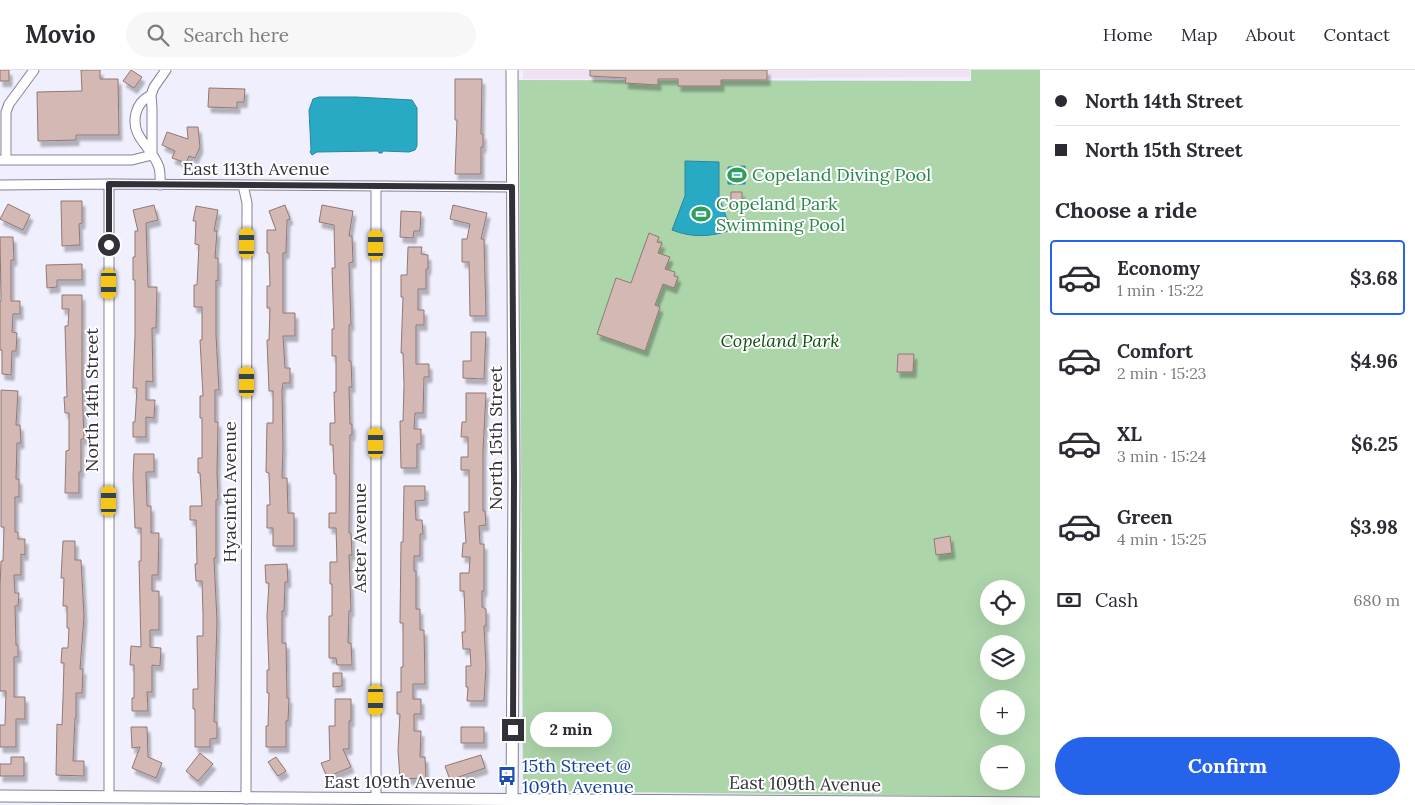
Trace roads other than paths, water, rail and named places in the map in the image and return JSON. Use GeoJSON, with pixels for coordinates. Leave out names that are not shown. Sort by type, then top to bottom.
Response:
{"type":"FeatureCollection","features":[{"type":"Feature","properties":{"kind":"street"},"geometry":{"type":"LineString","coordinates":[[34,70],[9,104],[6,112],[3,160],[132,160],[152,155]]}},
{"type":"Feature","properties":{"kind":"street"},"geometry":{"type":"LineString","coordinates":[[160,185],[159,168],[136,134],[135,114],[139,105],[150,95],[166,70]]}},
{"type":"Feature","properties":{"kind":"street","name":"North 15th Street"},"geometry":{"type":"LineString","coordinates":[[512,70],[513,803]]}},
{"type":"Feature","properties":{"kind":"street"},"geometry":{"type":"LineString","coordinates":[[150,95],[152,108],[152,155]]}},
{"type":"Feature","properties":{"kind":"street","name":"North 14th Street"},"geometry":{"type":"LineString","coordinates":[[109,184],[109,797]]}},
{"type":"Feature","properties":{"kind":"street","name":"East 113th Avenue"},"geometry":{"type":"LineString","coordinates":[[0,185],[512,187]]}},
{"type":"Feature","properties":{"kind":"street","name":"Hyacinth Avenue"},"geometry":{"type":"LineString","coordinates":[[243,186],[247,203],[246,799]]}},
{"type":"Feature","properties":{"kind":"street","name":"Aster Avenue"},"geometry":{"type":"LineString","coordinates":[[376,186],[376,799]]}},
{"type":"Feature","properties":{"kind":"street","name":"East 109th Avenue"},"geometry":{"type":"LineString","coordinates":[[0,796],[109,797],[169,802],[246,799],[376,799],[391,802],[513,803],[946,804],[1040,802]]}},
{"type":"Feature","properties":{"kind":"water"},"geometry":{"type":"Polygon","coordinates":[[[319,97],[412,100],[417,108],[417,146],[415,150],[409,152],[383,151],[382,153],[378,151],[317,152],[312,155],[310,152],[309,110],[313,99],[319,97]]]}},
{"type":"Feature","properties":{"kind":"water","name":"Copeland Park Swimming Pool"},"geometry":{"type":"Polygon","coordinates":[[[685,161],[719,162],[719,197],[731,230],[702,236],[679,233],[672,230],[685,196],[685,161]]]}},
{"type":"Feature","properties":{"kind":"water","name":"Copeland Diving Pool"},"geometry":{"type":"Polygon","coordinates":[[[745,166],[745,184],[728,184],[728,167],[745,166]]]}},
{"type":"Feature","properties":{"kind":"place","name":"Copeland Diving Pool"},"geometry":{"type":"Point","coordinates":[737,175]}},
{"type":"Feature","properties":{"kind":"place","name":"Copeland Park Swimming Pool"},"geometry":{"type":"Point","coordinates":[701,214]}},
{"type":"Feature","properties":{"kind":"place","name":"15th Street @ 109th Avenue"},"geometry":{"type":"Point","coordinates":[507,776]}},
{"type":"Feature","properties":{"kind":"park label","name":"Copeland Park"},"geometry":{"type":"Point","coordinates":[780,341]}}]}
